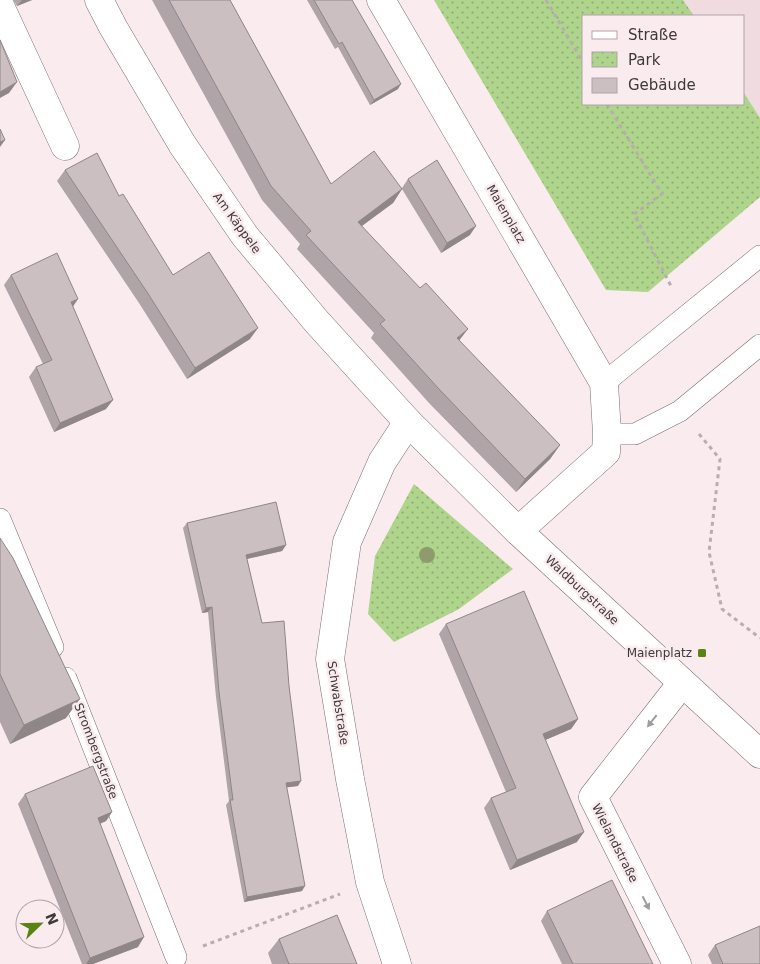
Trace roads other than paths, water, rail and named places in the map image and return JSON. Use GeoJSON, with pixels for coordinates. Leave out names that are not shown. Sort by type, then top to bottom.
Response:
{"type":"FeatureCollection","features":[{"type":"Feature","properties":{"kind":"street","name":"Am Käppele"},"geometry":{"type":"LineString","coordinates":[[99,0],[182,144],[245,236],[317,322],[408,422]]}},
{"type":"Feature","properties":{"kind":"street","name":"Maienplatz"},"geometry":{"type":"LineString","coordinates":[[381,0],[604,383],[607,434],[606,452],[518,531]]}},
{"type":"Feature","properties":{"kind":"street"},"geometry":{"type":"LineString","coordinates":[[0,6],[65,146]]}},
{"type":"Feature","properties":{"kind":"street","name":"Waldburgstraße"},"geometry":{"type":"LineString","coordinates":[[408,422],[518,531],[760,754]]}},
{"type":"Feature","properties":{"kind":"street","name":"Schwabstraße"},"geometry":{"type":"LineString","coordinates":[[397,964],[370,882],[350,779],[330,659],[347,542],[382,462],[408,422]]}},
{"type":"Feature","properties":{"kind":"street","name":"Wielandstraße"},"geometry":{"type":"LineString","coordinates":[[677,964],[592,797],[682,683]]}},
{"type":"Feature","properties":{"kind":"lane"},"geometry":{"type":"LineString","coordinates":[[604,383],[760,256]]}},
{"type":"Feature","properties":{"kind":"lane"},"geometry":{"type":"LineString","coordinates":[[607,434],[635,434],[680,412],[760,345]]}},
{"type":"Feature","properties":{"kind":"lane","name":"Strombergstraße"},"geometry":{"type":"LineString","coordinates":[[0,519],[81,713],[176,956]]}},
{"type":"Feature","properties":{"kind":"place","name":"Maienplatz"},"geometry":{"type":"Point","coordinates":[702,653]}}]}
